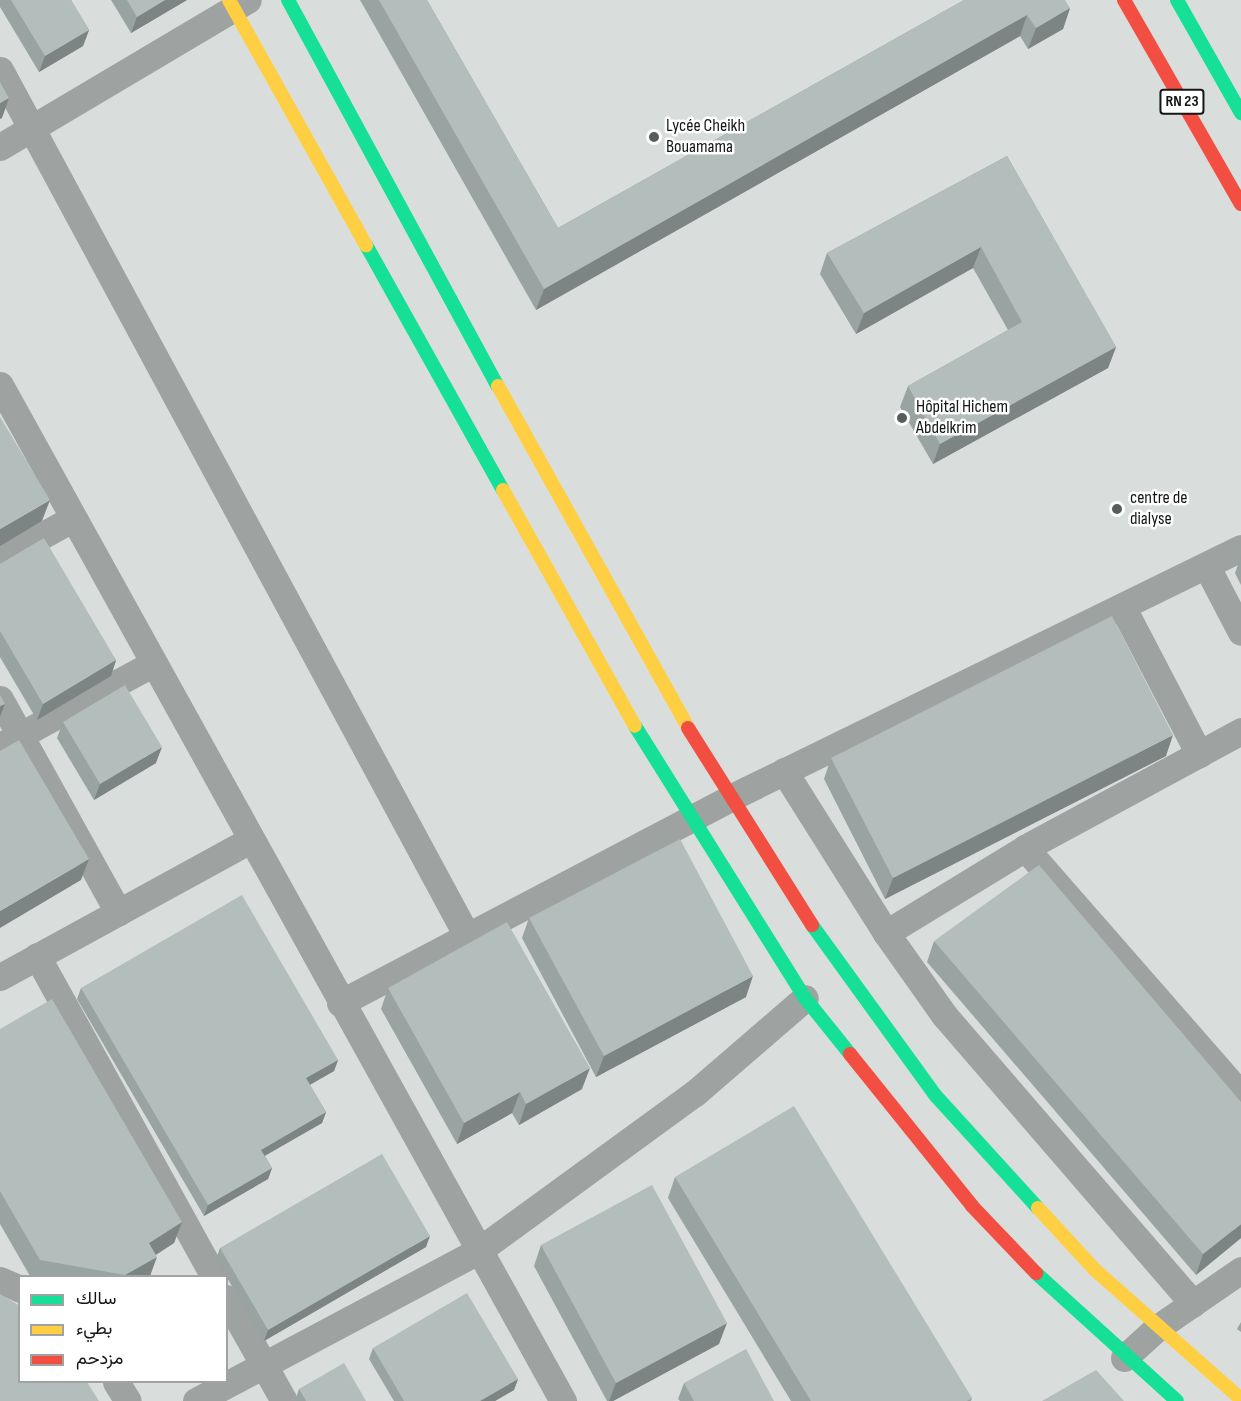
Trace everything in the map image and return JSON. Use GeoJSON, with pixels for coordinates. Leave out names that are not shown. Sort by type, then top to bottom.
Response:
{"type":"FeatureCollection","features":[{"type":"Feature","properties":{"kind":"main road"},"geometry":{"type":"LineString","coordinates":[[288,0],[651,668],[730,798],[852,985],[936,1096],[1094,1269],[1157,1328],[1241,1399]]}},
{"type":"Feature","properties":{"kind":"main road","name":"RN 23"},"geometry":{"type":"LineString","coordinates":[[1124,0],[1241,204]]}},
{"type":"Feature","properties":{"kind":"main road","name":"RN 23"},"geometry":{"type":"LineString","coordinates":[[1177,0],[1241,113]]}},
{"type":"Feature","properties":{"kind":"main road"},"geometry":{"type":"LineString","coordinates":[[237,3],[690,819],[805,998],[972,1206],[1124,1358],[1177,1401]]}},
{"type":"Feature","properties":{"kind":"street"},"geometry":{"type":"LineString","coordinates":[[0,147],[237,3]]}},
{"type":"Feature","properties":{"kind":"street"},"geometry":{"type":"LineString","coordinates":[[0,70],[467,936]]}},
{"type":"Feature","properties":{"kind":"street"},"geometry":{"type":"LineString","coordinates":[[0,385],[152,664],[563,1401]]}},
{"type":"Feature","properties":{"kind":"street"},"geometry":{"type":"LineString","coordinates":[[0,559],[72,519]]}},
{"type":"Feature","properties":{"kind":"street"},"geometry":{"type":"LineString","coordinates":[[340,1003],[730,798],[1207,567],[1241,548]]}},
{"type":"Feature","properties":{"kind":"street"},"geometry":{"type":"LineString","coordinates":[[1207,567],[1241,632]]}},
{"type":"Feature","properties":{"kind":"street"},"geometry":{"type":"LineString","coordinates":[[1123,608],[1199,754]]}},
{"type":"Feature","properties":{"kind":"street"},"geometry":{"type":"LineString","coordinates":[[10,741],[152,664]]}},
{"type":"Feature","properties":{"kind":"street"},"geometry":{"type":"LineString","coordinates":[[0,699],[10,741],[118,912]]}},
{"type":"Feature","properties":{"kind":"street"},"geometry":{"type":"LineString","coordinates":[[886,933],[1025,848],[1241,731]]}},
{"type":"Feature","properties":{"kind":"street"},"geometry":{"type":"LineString","coordinates":[[784,771],[886,933],[944,1015],[1014,1099],[1193,1303]]}},
{"type":"Feature","properties":{"kind":"street"},"geometry":{"type":"LineString","coordinates":[[0,977],[250,840]]}},
{"type":"Feature","properties":{"kind":"street"},"geometry":{"type":"LineString","coordinates":[[1025,848],[1241,1095]]}},
{"type":"Feature","properties":{"kind":"street"},"geometry":{"type":"LineString","coordinates":[[37,956],[213,1275]]}},
{"type":"Feature","properties":{"kind":"street"},"geometry":{"type":"LineString","coordinates":[[196,1401],[478,1251],[695,1093],[805,998]]}},
{"type":"Feature","properties":{"kind":"street"},"geometry":{"type":"LineString","coordinates":[[1124,1358],[1157,1328],[1241,1270]]}},
{"type":"Feature","properties":{"kind":"street"},"geometry":{"type":"LineString","coordinates":[[0,1280],[18,1287]]}},
{"type":"Feature","properties":{"kind":"street"},"geometry":{"type":"LineString","coordinates":[[228,1302],[284,1401]]}},
{"type":"Feature","properties":{"kind":"street"},"geometry":{"type":"LineString","coordinates":[[117,1383],[128,1401]]}},
{"type":"Feature","properties":{"kind":"building"},"geometry":{"type":"Polygon","coordinates":[[[11,0],[71,0],[89,30],[45,56],[11,0]]]}},
{"type":"Feature","properties":{"kind":"building"},"geometry":{"type":"Polygon","coordinates":[[[127,0],[165,0],[137,17],[127,0]]]}},
{"type":"Feature","properties":{"kind":"building"},"geometry":{"type":"Polygon","coordinates":[[[379,0],[427,0],[558,228],[964,0],[1065,0],[1070,8],[1036,28],[1027,15],[544,289],[379,0]]]}},
{"type":"Feature","properties":{"kind":"building"},"geometry":{"type":"Polygon","coordinates":[[[0,82],[9,98],[0,103],[0,82]]]}},
{"type":"Feature","properties":{"kind":"building"},"geometry":{"type":"Polygon","coordinates":[[[1007,156],[1116,347],[940,444],[908,386],[1022,322],[981,247],[864,313],[827,253],[1007,156]]]}},
{"type":"Feature","properties":{"kind":"building"},"geometry":{"type":"Polygon","coordinates":[[[0,417],[50,500],[0,529],[0,417]]]}},
{"type":"Feature","properties":{"kind":"building"},"geometry":{"type":"Polygon","coordinates":[[[44,538],[116,660],[43,704],[0,631],[0,564],[44,538]]]}},
{"type":"Feature","properties":{"kind":"building"},"geometry":{"type":"Polygon","coordinates":[[[1112,616],[1173,735],[893,878],[831,758],[1112,616]]]}},
{"type":"Feature","properties":{"kind":"building"},"geometry":{"type":"Polygon","coordinates":[[[125,685],[162,747],[100,784],[63,722],[125,685]]]}},
{"type":"Feature","properties":{"kind":"building"},"geometry":{"type":"Polygon","coordinates":[[[0,695],[5,704],[0,706],[0,695]]]}},
{"type":"Feature","properties":{"kind":"building"},"geometry":{"type":"Polygon","coordinates":[[[19,740],[89,859],[0,911],[0,751],[19,740]]]}},
{"type":"Feature","properties":{"kind":"building"},"geometry":{"type":"Polygon","coordinates":[[[680,839],[753,976],[604,1056],[529,918],[680,839]]]}},
{"type":"Feature","properties":{"kind":"building"},"geometry":{"type":"Polygon","coordinates":[[[1039,865],[1241,1102],[1241,1224],[1203,1254],[934,941],[1039,865]]]}},
{"type":"Feature","properties":{"kind":"building"},"geometry":{"type":"Polygon","coordinates":[[[242,895],[338,1060],[306,1078],[326,1112],[261,1150],[272,1168],[208,1205],[81,988],[242,895]]]}},
{"type":"Feature","properties":{"kind":"building"},"geometry":{"type":"Polygon","coordinates":[[[507,922],[590,1068],[526,1104],[520,1092],[464,1123],[388,988],[507,922]]]}},
{"type":"Feature","properties":{"kind":"building"},"geometry":{"type":"Polygon","coordinates":[[[52,999],[182,1222],[149,1243],[157,1257],[125,1275],[40,1260],[0,1191],[0,1029],[52,999]]]}},
{"type":"Feature","properties":{"kind":"building"},"geometry":{"type":"Polygon","coordinates":[[[794,1106],[972,1398],[967,1401],[811,1401],[675,1177],[794,1106]]]}},
{"type":"Feature","properties":{"kind":"building"},"geometry":{"type":"Polygon","coordinates":[[[382,1154],[430,1236],[268,1330],[220,1248],[382,1154]]]}},
{"type":"Feature","properties":{"kind":"building"},"geometry":{"type":"Polygon","coordinates":[[[652,1185],[727,1323],[616,1383],[541,1245],[652,1185]]]}},
{"type":"Feature","properties":{"kind":"building"},"geometry":{"type":"Polygon","coordinates":[[[467,1293],[518,1379],[480,1401],[404,1401],[373,1348],[467,1293]]]}},
{"type":"Feature","properties":{"kind":"building"},"geometry":{"type":"Polygon","coordinates":[[[0,1294],[18,1305],[18,1383],[88,1383],[99,1401],[0,1401],[0,1294]]]}},
{"type":"Feature","properties":{"kind":"building"},"geometry":{"type":"Polygon","coordinates":[[[746,1349],[774,1401],[694,1401],[684,1383],[746,1349]]]}},
{"type":"Feature","properties":{"kind":"building"},"geometry":{"type":"Polygon","coordinates":[[[344,1363],[366,1401],[306,1401],[299,1389],[344,1363]]]}},
{"type":"Feature","properties":{"kind":"building"},"geometry":{"type":"Polygon","coordinates":[[[1096,1370],[1124,1401],[1042,1401],[1096,1370]]]}},
{"type":"Feature","properties":{"kind":"traffic: fast"},"geometry":{"type":"LineString","coordinates":[[288,0],[498,386]]}},
{"type":"Feature","properties":{"kind":"traffic: fast"},"geometry":{"type":"LineString","coordinates":[[1177,0],[1241,113]]}},
{"type":"Feature","properties":{"kind":"traffic: fast"},"geometry":{"type":"LineString","coordinates":[[366,245],[503,490]]}},
{"type":"Feature","properties":{"kind":"traffic: fast"},"geometry":{"type":"LineString","coordinates":[[635,726],[805,998],[850,1054]]}},
{"type":"Feature","properties":{"kind":"traffic: fast"},"geometry":{"type":"LineString","coordinates":[[812,925],[936,1096],[1038,1208]]}},
{"type":"Feature","properties":{"kind":"traffic: fast"},"geometry":{"type":"LineString","coordinates":[[1036,1273],[1177,1401]]}},
{"type":"Feature","properties":{"kind":"traffic: slow"},"geometry":{"type":"LineString","coordinates":[[229,0],[366,245]]}},
{"type":"Feature","properties":{"kind":"traffic: slow"},"geometry":{"type":"LineString","coordinates":[[498,386],[688,728]]}},
{"type":"Feature","properties":{"kind":"traffic: slow"},"geometry":{"type":"LineString","coordinates":[[503,490],[635,726]]}},
{"type":"Feature","properties":{"kind":"traffic: slow"},"geometry":{"type":"LineString","coordinates":[[1038,1208],[1094,1269],[1241,1399]]}},
{"type":"Feature","properties":{"kind":"traffic: jam"},"geometry":{"type":"LineString","coordinates":[[1124,0],[1241,204]]}},
{"type":"Feature","properties":{"kind":"traffic: jam"},"geometry":{"type":"LineString","coordinates":[[688,728],[812,925]]}},
{"type":"Feature","properties":{"kind":"traffic: jam"},"geometry":{"type":"LineString","coordinates":[[850,1054],[972,1206],[1036,1273]]}},
{"type":"Feature","properties":{"kind":"place","name":"Lycée Cheikh Bouamama"},"geometry":{"type":"Point","coordinates":[654,137]}},
{"type":"Feature","properties":{"kind":"place","name":"Hôpital Hichem Abdelkrim"},"geometry":{"type":"Point","coordinates":[902,418]}},
{"type":"Feature","properties":{"kind":"place","name":"centre de dialyse"},"geometry":{"type":"Point","coordinates":[1117,509]}}]}
